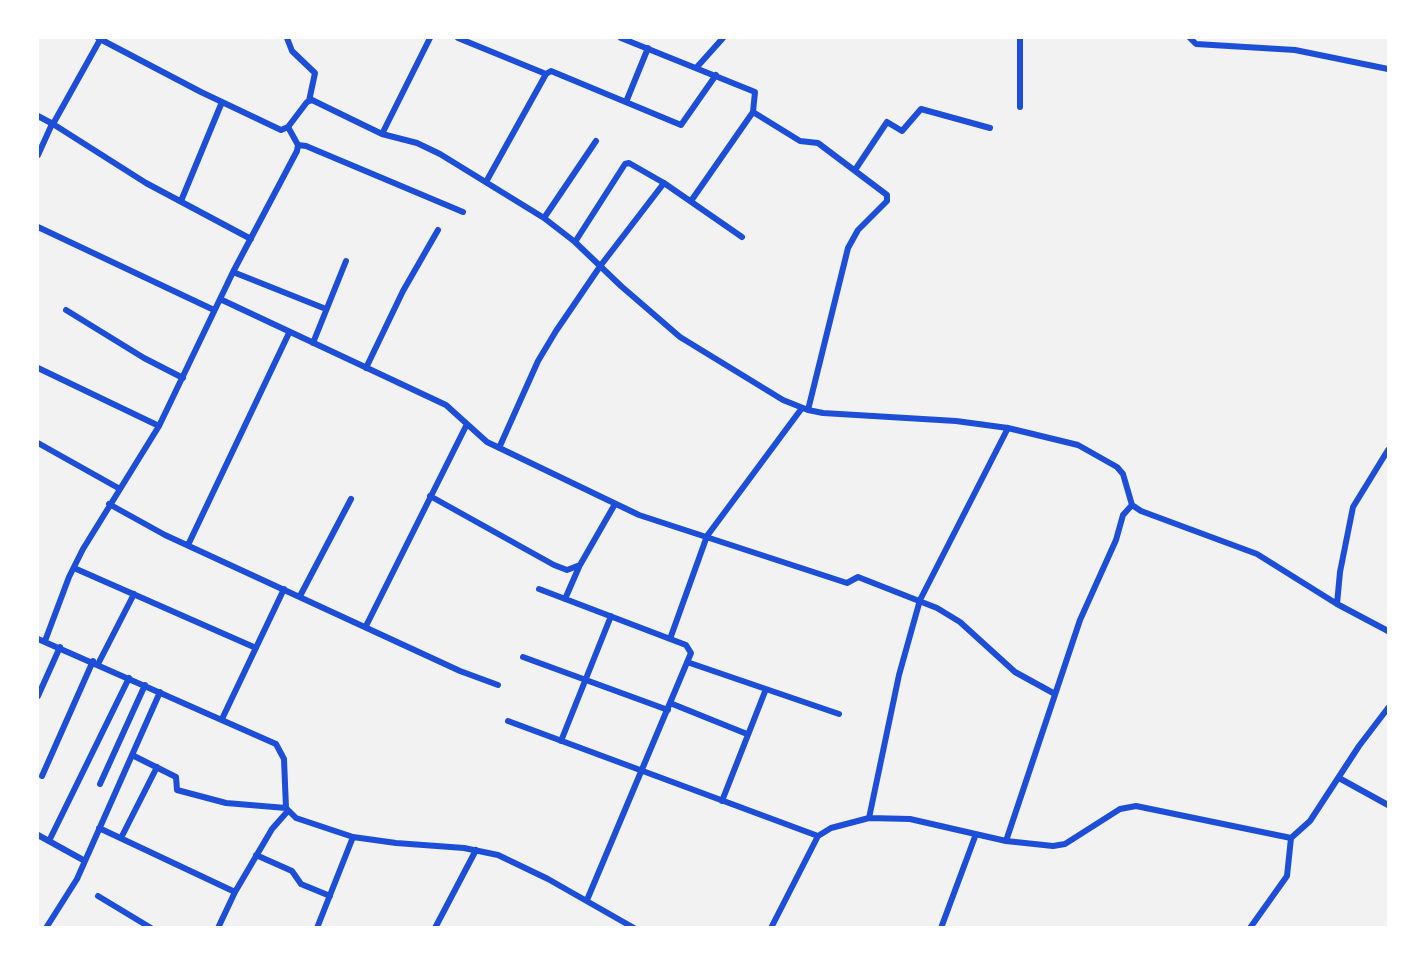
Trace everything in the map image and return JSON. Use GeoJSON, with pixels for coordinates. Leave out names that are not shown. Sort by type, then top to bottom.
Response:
{"type":"FeatureCollection","features":[{"type":"Feature","properties":{"kind":"street"},"geometry":{"type":"LineString","coordinates":[[38,155],[100,38],[222,102],[281,129],[288,127],[309,101],[315,73],[292,51],[287,38]]}},
{"type":"Feature","properties":{"kind":"street"},"geometry":{"type":"LineString","coordinates":[[381,134],[430,38]]}},
{"type":"Feature","properties":{"kind":"street"},"geometry":{"type":"LineString","coordinates":[[458,38],[546,74],[556,71],[681,124],[716,75]]}},
{"type":"Feature","properties":{"kind":"street"},"geometry":{"type":"LineString","coordinates":[[621,38],[756,93],[753,112],[691,201]]}},
{"type":"Feature","properties":{"kind":"street"},"geometry":{"type":"LineString","coordinates":[[697,68],[723,38]]}},
{"type":"Feature","properties":{"kind":"street"},"geometry":{"type":"LineString","coordinates":[[1020,38],[1020,107]]}},
{"type":"Feature","properties":{"kind":"street"},"geometry":{"type":"LineString","coordinates":[[1190,38],[1196,44],[1295,50],[1389,69]]}},
{"type":"Feature","properties":{"kind":"street"},"geometry":{"type":"LineString","coordinates":[[626,102],[648,48]]}},
{"type":"Feature","properties":{"kind":"street"},"geometry":{"type":"LineString","coordinates":[[486,182],[546,74]]}},
{"type":"Feature","properties":{"kind":"street"},"geometry":{"type":"LineString","coordinates":[[309,101],[315,101],[381,134],[424,146],[544,218],[575,242],[621,286],[681,337],[770,393],[805,409],[839,415],[956,420],[1008,428],[1078,445],[1109,461],[1123,474],[1132,505],[1141,512],[1257,554],[1337,604],[1389,631]]}},
{"type":"Feature","properties":{"kind":"street"},"geometry":{"type":"LineString","coordinates":[[181,201],[222,102]]}},
{"type":"Feature","properties":{"kind":"street"},"geometry":{"type":"LineString","coordinates":[[855,170],[887,122],[902,131],[921,109],[990,128]]}},
{"type":"Feature","properties":{"kind":"street"},"geometry":{"type":"LineString","coordinates":[[670,639],[707,536],[805,409],[848,248],[858,230],[888,198],[818,143],[800,141],[753,112]]}},
{"type":"Feature","properties":{"kind":"street"},"geometry":{"type":"LineString","coordinates":[[38,116],[116,165],[251,239]]}},
{"type":"Feature","properties":{"kind":"street"},"geometry":{"type":"LineString","coordinates":[[288,127],[298,145]]}},
{"type":"Feature","properties":{"kind":"street"},"geometry":{"type":"LineString","coordinates":[[544,218],[596,141]]}},
{"type":"Feature","properties":{"kind":"street"},"geometry":{"type":"LineString","coordinates":[[298,145],[306,146],[463,212]]}},
{"type":"Feature","properties":{"kind":"street"},"geometry":{"type":"LineString","coordinates":[[45,641],[74,568],[110,504],[159,426],[214,310],[298,145]]}},
{"type":"Feature","properties":{"kind":"street"},"geometry":{"type":"LineString","coordinates":[[575,242],[627,163],[634,163],[742,237]]}},
{"type":"Feature","properties":{"kind":"street"},"geometry":{"type":"LineString","coordinates":[[499,448],[538,361],[601,265],[664,183]]}},
{"type":"Feature","properties":{"kind":"street"},"geometry":{"type":"LineString","coordinates":[[38,227],[214,310]]}},
{"type":"Feature","properties":{"kind":"street"},"geometry":{"type":"LineString","coordinates":[[366,368],[403,291],[438,230]]}},
{"type":"Feature","properties":{"kind":"street"},"geometry":{"type":"LineString","coordinates":[[313,343],[346,261]]}},
{"type":"Feature","properties":{"kind":"street"},"geometry":{"type":"LineString","coordinates":[[233,272],[326,309]]}},
{"type":"Feature","properties":{"kind":"street"},"geometry":{"type":"LineString","coordinates":[[220,299],[446,405],[479,437],[639,515],[847,583],[858,577],[920,600],[960,622],[1015,672],[1055,694]]}},
{"type":"Feature","properties":{"kind":"street"},"geometry":{"type":"LineString","coordinates":[[66,310],[144,358],[183,378]]}},
{"type":"Feature","properties":{"kind":"street"},"geometry":{"type":"LineString","coordinates":[[188,545],[289,333]]}},
{"type":"Feature","properties":{"kind":"street"},"geometry":{"type":"LineString","coordinates":[[38,368],[159,426]]}},
{"type":"Feature","properties":{"kind":"street"},"geometry":{"type":"LineString","coordinates":[[366,626],[467,424]]}},
{"type":"Feature","properties":{"kind":"street"},"geometry":{"type":"LineString","coordinates":[[869,818],[899,675],[920,600],[1008,428]]}},
{"type":"Feature","properties":{"kind":"street"},"geometry":{"type":"LineString","coordinates":[[38,443],[120,489]]}},
{"type":"Feature","properties":{"kind":"street"},"geometry":{"type":"LineString","coordinates":[[1337,604],[1340,572],[1353,507],[1389,450]]}},
{"type":"Feature","properties":{"kind":"street"},"geometry":{"type":"LineString","coordinates":[[430,496],[554,565],[567,570],[580,565]]}},
{"type":"Feature","properties":{"kind":"street"},"geometry":{"type":"LineString","coordinates":[[300,596],[351,499]]}},
{"type":"Feature","properties":{"kind":"street"},"geometry":{"type":"LineString","coordinates":[[110,504],[188,545],[460,671],[498,685]]}},
{"type":"Feature","properties":{"kind":"street"},"geometry":{"type":"LineString","coordinates":[[565,599],[580,565],[615,504]]}},
{"type":"Feature","properties":{"kind":"street"},"geometry":{"type":"LineString","coordinates":[[1006,841],[1087,602],[1116,540],[1123,516],[1132,505]]}},
{"type":"Feature","properties":{"kind":"street"},"geometry":{"type":"LineString","coordinates":[[74,568],[256,648]]}},
{"type":"Feature","properties":{"kind":"street"},"geometry":{"type":"LineString","coordinates":[[222,719],[284,589]]}},
{"type":"Feature","properties":{"kind":"street"},"geometry":{"type":"LineString","coordinates":[[539,589],[690,648],[687,662],[643,772],[587,900]]}},
{"type":"Feature","properties":{"kind":"street"},"geometry":{"type":"LineString","coordinates":[[42,776],[95,663],[134,594]]}},
{"type":"Feature","properties":{"kind":"street"},"geometry":{"type":"LineString","coordinates":[[561,741],[611,616]]}},
{"type":"Feature","properties":{"kind":"street"},"geometry":{"type":"LineString","coordinates":[[38,639],[272,741],[280,748],[284,759],[287,810],[275,823],[256,855],[218,927]]}},
{"type":"Feature","properties":{"kind":"street"},"geometry":{"type":"LineString","coordinates":[[38,696],[60,647]]}},
{"type":"Feature","properties":{"kind":"street"},"geometry":{"type":"LineString","coordinates":[[523,657],[747,734]]}},
{"type":"Feature","properties":{"kind":"street"},"geometry":{"type":"LineString","coordinates":[[687,662],[839,714]]}},
{"type":"Feature","properties":{"kind":"street"},"geometry":{"type":"LineString","coordinates":[[49,841],[129,678]]}},
{"type":"Feature","properties":{"kind":"street"},"geometry":{"type":"LineString","coordinates":[[100,784],[145,685]]}},
{"type":"Feature","properties":{"kind":"street"},"geometry":{"type":"LineString","coordinates":[[722,801],[766,689]]}},
{"type":"Feature","properties":{"kind":"street"},"geometry":{"type":"LineString","coordinates":[[46,927],[75,883],[160,692]]}},
{"type":"Feature","properties":{"kind":"street"},"geometry":{"type":"LineString","coordinates":[[1250,927],[1287,876],[1291,838],[1306,826],[1359,746],[1389,708]]}},
{"type":"Feature","properties":{"kind":"street"},"geometry":{"type":"LineString","coordinates":[[508,722],[818,836]]}},
{"type":"Feature","properties":{"kind":"street"},"geometry":{"type":"LineString","coordinates":[[132,755],[178,779],[177,790],[226,803],[287,810],[296,818],[353,837],[476,850],[498,855],[587,900],[634,927]]}},
{"type":"Feature","properties":{"kind":"street"},"geometry":{"type":"LineString","coordinates":[[121,838],[157,767]]}},
{"type":"Feature","properties":{"kind":"street"},"geometry":{"type":"LineString","coordinates":[[1339,778],[1389,805]]}},
{"type":"Feature","properties":{"kind":"street"},"geometry":{"type":"LineString","coordinates":[[771,927],[818,836],[831,828],[869,818],[910,819],[1031,845],[1065,844],[1120,809],[1136,806],[1291,838]]}},
{"type":"Feature","properties":{"kind":"street"},"geometry":{"type":"LineString","coordinates":[[99,828],[235,892]]}},
{"type":"Feature","properties":{"kind":"street"},"geometry":{"type":"LineString","coordinates":[[941,927],[976,834]]}},
{"type":"Feature","properties":{"kind":"street"},"geometry":{"type":"LineString","coordinates":[[38,835],[85,861]]}},
{"type":"Feature","properties":{"kind":"street"},"geometry":{"type":"LineString","coordinates":[[317,927],[353,837]]}},
{"type":"Feature","properties":{"kind":"street"},"geometry":{"type":"LineString","coordinates":[[435,927],[476,850]]}},
{"type":"Feature","properties":{"kind":"street"},"geometry":{"type":"LineString","coordinates":[[256,855],[290,870],[301,884],[330,896]]}},
{"type":"Feature","properties":{"kind":"street"},"geometry":{"type":"LineString","coordinates":[[98,896],[151,927]]}}]}
